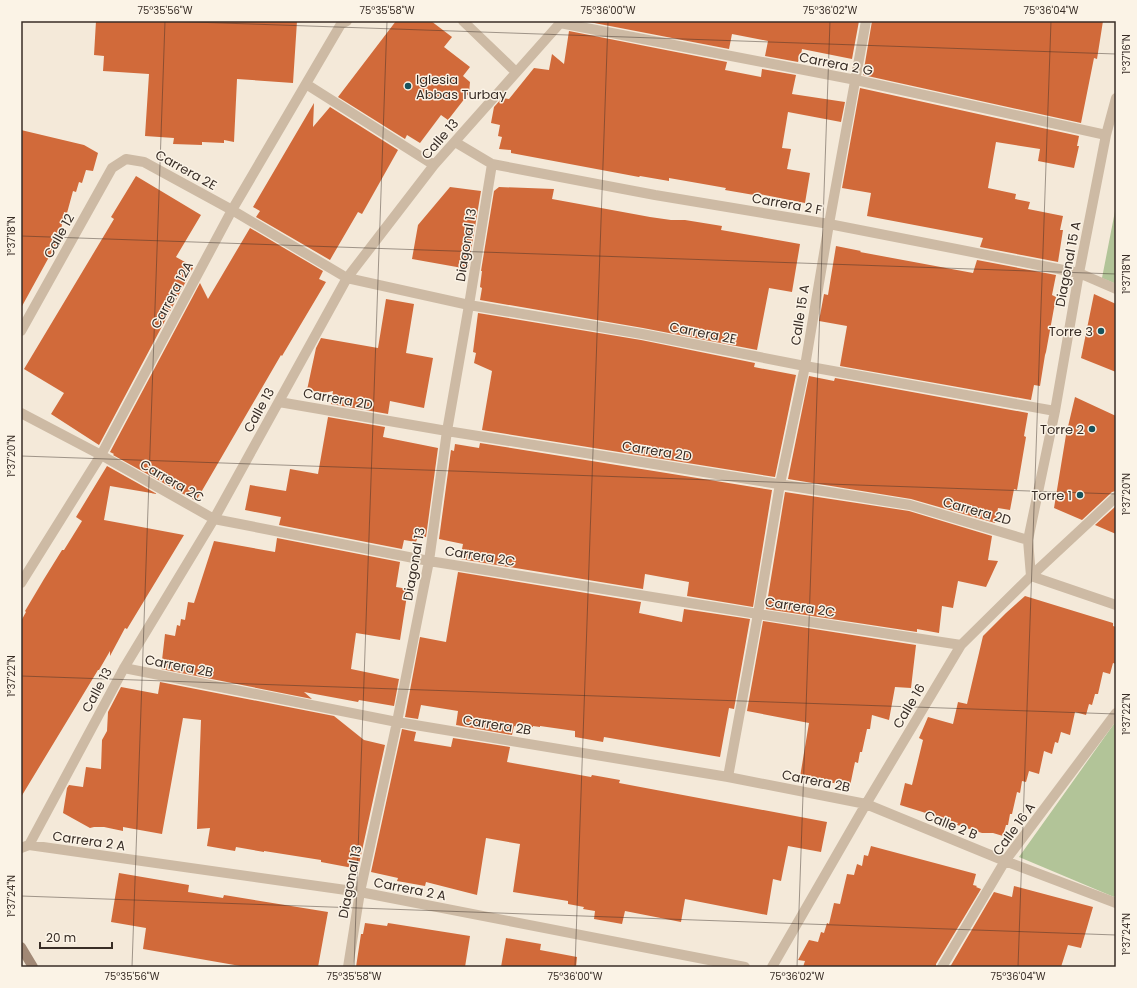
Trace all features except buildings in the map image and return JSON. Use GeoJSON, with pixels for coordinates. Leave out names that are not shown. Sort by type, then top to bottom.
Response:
{"type":"FeatureCollection","features":[{"type":"Feature","properties":{"kind":"street"},"geometry":{"type":"LineString","coordinates":[[463,21],[516,72]]}},
{"type":"Feature","properties":{"kind":"street","name":"Calle 15 A"},"geometry":{"type":"LineString","coordinates":[[728,777],[780,484],[805,366],[866,21]]}},
{"type":"Feature","properties":{"kind":"street","name":"Carrera 12A"},"geometry":{"type":"LineString","coordinates":[[21,584],[101,455],[232,210],[341,22]]}},
{"type":"Feature","properties":{"kind":"street","name":"Calle 13"},"geometry":{"type":"LineString","coordinates":[[25,846],[124,668],[214,520],[347,278],[434,165],[561,22]]}},
{"type":"Feature","properties":{"kind":"street","name":"Carrera 2 G"},"geometry":{"type":"LineString","coordinates":[[561,22],[856,80],[1106,135]]}},
{"type":"Feature","properties":{"kind":"street"},"geometry":{"type":"LineString","coordinates":[[306,84],[434,165]]}},
{"type":"Feature","properties":{"kind":"street","name":"Diagonal 15 A"},"geometry":{"type":"LineString","coordinates":[[1031,576],[1028,540],[1055,411],[1079,273],[1106,135],[1116,98]]}},
{"type":"Feature","properties":{"kind":"street","name":"Carrera 2 F"},"geometry":{"type":"LineString","coordinates":[[455,142],[492,164],[655,195],[829,224],[1079,273],[1116,289]]}},
{"type":"Feature","properties":{"kind":"street","name":"Carrera 2E"},"geometry":{"type":"LineString","coordinates":[[126,160],[144,162],[232,210],[347,278],[469,305],[642,334],[805,366],[1055,411]]}},
{"type":"Feature","properties":{"kind":"street","name":"Calle 12"},"geometry":{"type":"LineString","coordinates":[[21,331],[112,168],[126,160]]}},
{"type":"Feature","properties":{"kind":"street","name":"Diagonal 13"},"geometry":{"type":"LineString","coordinates":[[348,967],[360,892],[397,722],[429,561],[447,431],[492,164]]}},
{"type":"Feature","properties":{"kind":"street","name":"Carrera 2D"},"geometry":{"type":"LineString","coordinates":[[279,402],[447,431],[910,504],[1028,540]]}},
{"type":"Feature","properties":{"kind":"street","name":"Carrera 2C"},"geometry":{"type":"LineString","coordinates":[[21,413],[101,455],[214,520],[429,561],[961,645]]}},
{"type":"Feature","properties":{"kind":"street","name":"Calle 16"},"geometry":{"type":"LineString","coordinates":[[772,967],[866,804],[961,645],[1031,576],[1116,497]]}},
{"type":"Feature","properties":{"kind":"street"},"geometry":{"type":"LineString","coordinates":[[1031,576],[1116,605]]}},
{"type":"Feature","properties":{"kind":"street","name":"Carrera 2B"},"geometry":{"type":"LineString","coordinates":[[124,668],[397,722],[728,777],[866,804]]}},
{"type":"Feature","properties":{"kind":"street","name":"Calle 16 A"},"geometry":{"type":"LineString","coordinates":[[942,967],[1005,861],[1116,713]]}},
{"type":"Feature","properties":{"kind":"street","name":"Calle 2 B"},"geometry":{"type":"LineString","coordinates":[[866,804],[1005,861],[1116,903]]}},
{"type":"Feature","properties":{"kind":"street","name":"Carrera 2 A"},"geometry":{"type":"LineString","coordinates":[[25,846],[360,892],[744,967]]}},
{"type":"Feature","properties":{"kind":"street"},"geometry":{"type":"LineString","coordinates":[[21,947],[33,967]]}},
{"type":"Feature","properties":{"kind":"green space"},"geometry":{"type":"Polygon","coordinates":[[[1116,206],[1116,284],[1102,278],[1116,206]]]}},
{"type":"Feature","properties":{"kind":"green space"},"geometry":{"type":"Polygon","coordinates":[[[1116,721],[1116,895],[1114,897],[1019,857],[1116,721]]]}},
{"type":"Feature","properties":{"kind":"place","name":"Iglesia Abbas Turbay"},"geometry":{"type":"Point","coordinates":[408,86]}},
{"type":"Feature","properties":{"kind":"place","name":"Torre 3"},"geometry":{"type":"Point","coordinates":[1101,331]}},
{"type":"Feature","properties":{"kind":"place","name":"Torre 2"},"geometry":{"type":"Point","coordinates":[1092,429]}},
{"type":"Feature","properties":{"kind":"place","name":"Torre 1"},"geometry":{"type":"Point","coordinates":[1080,495]}}]}
